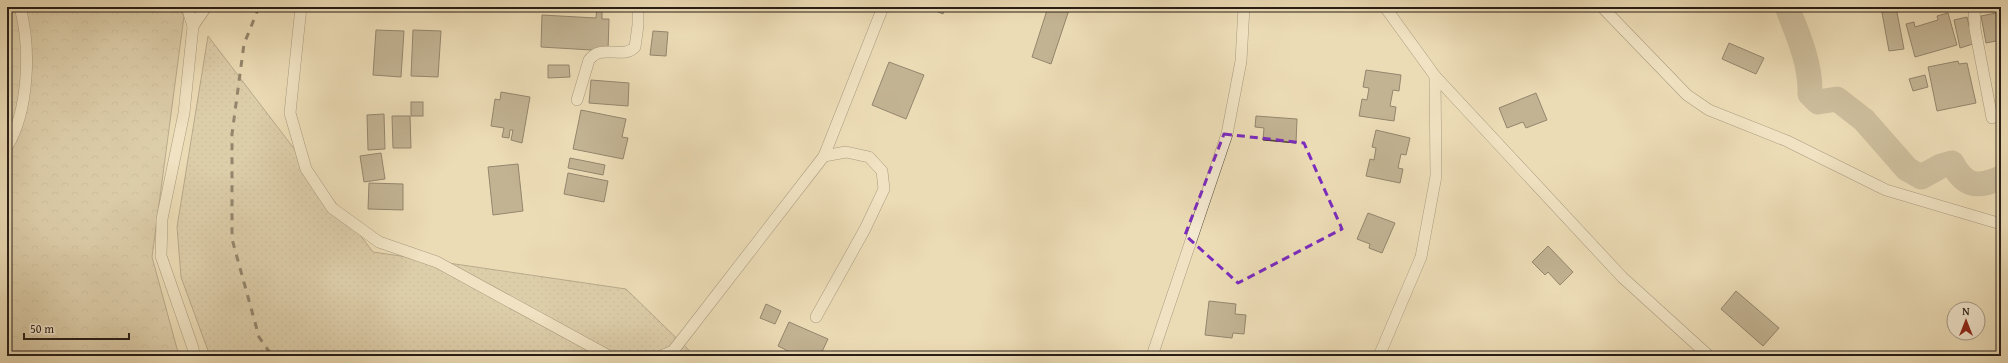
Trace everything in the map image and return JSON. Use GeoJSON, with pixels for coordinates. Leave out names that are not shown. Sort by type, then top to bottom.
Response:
{"type":"FeatureCollection","features":[{"type":"Feature","properties":{"kind":"street"},"geometry":{"type":"LineString","coordinates":[[7,147],[13,137],[27,84],[25,27],[20,7]]}},
{"type":"Feature","properties":{"kind":"street"},"geometry":{"type":"LineString","coordinates":[[187,7],[193,26],[184,114],[162,218],[161,256],[193,348],[194,356]]}},
{"type":"Feature","properties":{"kind":"street"},"geometry":{"type":"LineString","coordinates":[[193,26],[206,7]]}},
{"type":"Feature","properties":{"kind":"street"},"geometry":{"type":"LineString","coordinates":[[301,7],[290,113],[306,168],[332,208],[379,242],[437,262],[609,356]]}},
{"type":"Feature","properties":{"kind":"street"},"geometry":{"type":"LineString","coordinates":[[577,100],[589,60],[592,56],[599,52],[627,52],[634,48],[638,25],[638,7]]}},
{"type":"Feature","properties":{"kind":"street"},"geometry":{"type":"LineString","coordinates":[[661,356],[673,351],[824,156],[883,7]]}},
{"type":"Feature","properties":{"kind":"street"},"geometry":{"type":"LineString","coordinates":[[1152,356],[1227,134],[1241,61],[1244,7]]}},
{"type":"Feature","properties":{"kind":"street"},"geometry":{"type":"LineString","coordinates":[[1385,7],[1435,76],[1622,277],[1709,356]]}},
{"type":"Feature","properties":{"kind":"street"},"geometry":{"type":"LineString","coordinates":[[1602,7],[1687,95],[1709,110],[1787,141],[1886,190],[2001,224]]}},
{"type":"Feature","properties":{"kind":"street"},"geometry":{"type":"LineString","coordinates":[[1974,7],[1975,29],[1992,118]]}},
{"type":"Feature","properties":{"kind":"street"},"geometry":{"type":"LineString","coordinates":[[1379,356],[1421,257],[1436,176],[1435,76]]}},
{"type":"Feature","properties":{"kind":"street"},"geometry":{"type":"LineString","coordinates":[[816,317],[865,229],[884,190],[882,171],[869,157],[846,152],[824,156]]}},
{"type":"Feature","properties":{"kind":"highlighted area"},"geometry":{"type":"Polygon","coordinates":[[[1224,134],[1304,143],[1342,229],[1238,283],[1185,235],[1224,134]]]}},
{"type":"Feature","properties":{"kind":"green space"},"geometry":{"type":"Polygon","coordinates":[[[7,7],[178,7],[184,16],[152,257],[179,356],[7,356],[7,7]]]}},
{"type":"Feature","properties":{"kind":"green space"},"geometry":{"type":"Polygon","coordinates":[[[208,36],[373,252],[626,289],[695,356],[210,356],[181,277],[177,227],[208,36]]]}},
{"type":"Feature","properties":{"kind":"building"},"geometry":{"type":"Polygon","coordinates":[[[597,7],[602,7],[602,19],[609,19],[608,51],[541,47],[542,15],[596,18],[597,7]]]}},
{"type":"Feature","properties":{"kind":"building"},"geometry":{"type":"Polygon","coordinates":[[[926,7],[946,7],[943,14],[926,7]]]}},
{"type":"Feature","properties":{"kind":"building"},"geometry":{"type":"Polygon","coordinates":[[[1048,7],[1070,7],[1051,64],[1032,57],[1048,7]]]}},
{"type":"Feature","properties":{"kind":"building"},"geometry":{"type":"Polygon","coordinates":[[[1881,7],[1896,7],[1904,49],[1889,51],[1881,7]]]}},
{"type":"Feature","properties":{"kind":"building"},"geometry":{"type":"Polygon","coordinates":[[[1948,13],[1957,45],[1915,57],[1906,24],[1914,22],[1915,27],[1938,20],[1937,16],[1948,13]]]}},
{"type":"Feature","properties":{"kind":"building"},"geometry":{"type":"Polygon","coordinates":[[[1996,13],[2001,40],[1986,43],[1981,16],[1996,13]]]}},
{"type":"Feature","properties":{"kind":"building"},"geometry":{"type":"Polygon","coordinates":[[[1967,17],[1973,44],[1960,48],[1954,20],[1967,17]]]}},
{"type":"Feature","properties":{"kind":"building"},"geometry":{"type":"Polygon","coordinates":[[[376,30],[404,31],[401,77],[373,75],[376,30]]]}},
{"type":"Feature","properties":{"kind":"building"},"geometry":{"type":"Polygon","coordinates":[[[413,30],[441,31],[438,77],[411,76],[413,30]]]}},
{"type":"Feature","properties":{"kind":"building"},"geometry":{"type":"Polygon","coordinates":[[[653,31],[668,32],[666,56],[650,55],[653,31]]]}},
{"type":"Feature","properties":{"kind":"building"},"geometry":{"type":"Polygon","coordinates":[[[1729,43],[1764,58],[1756,74],[1722,59],[1729,43]]]}},
{"type":"Feature","properties":{"kind":"building"},"geometry":{"type":"Polygon","coordinates":[[[2001,46],[2001,63],[1997,47],[2001,46]]]}},
{"type":"Feature","properties":{"kind":"building"},"geometry":{"type":"Polygon","coordinates":[[[1958,61],[1959,64],[1967,63],[1976,103],[1937,111],[1928,67],[1958,61]]]}},
{"type":"Feature","properties":{"kind":"building"},"geometry":{"type":"Polygon","coordinates":[[[889,62],[924,75],[906,119],[872,105],[889,62]]]}},
{"type":"Feature","properties":{"kind":"building"},"geometry":{"type":"Polygon","coordinates":[[[548,65],[569,65],[570,77],[548,78],[548,65]]]}},
{"type":"Feature","properties":{"kind":"building"},"geometry":{"type":"Polygon","coordinates":[[[1366,70],[1401,75],[1399,91],[1393,90],[1390,106],[1396,107],[1394,121],[1359,116],[1362,99],[1367,100],[1369,88],[1363,87],[1366,70]]]}},
{"type":"Feature","properties":{"kind":"building"},"geometry":{"type":"Polygon","coordinates":[[[1925,75],[1928,87],[1913,91],[1909,79],[1925,75]]]}},
{"type":"Feature","properties":{"kind":"building"},"geometry":{"type":"Polygon","coordinates":[[[591,80],[629,83],[628,106],[589,103],[591,80]]]}},
{"type":"Feature","properties":{"kind":"building"},"geometry":{"type":"Polygon","coordinates":[[[501,92],[530,97],[522,143],[511,140],[513,130],[510,130],[509,138],[502,137],[504,128],[491,126],[495,99],[500,100],[501,92]]]}},
{"type":"Feature","properties":{"kind":"building"},"geometry":{"type":"Polygon","coordinates":[[[1536,93],[1547,120],[1526,128],[1523,122],[1507,128],[1499,108],[1536,93]]]}},
{"type":"Feature","properties":{"kind":"building"},"geometry":{"type":"Polygon","coordinates":[[[411,102],[423,102],[423,116],[411,116],[411,102]]]}},
{"type":"Feature","properties":{"kind":"building"},"geometry":{"type":"Polygon","coordinates":[[[581,110],[626,119],[622,137],[628,138],[623,159],[573,149],[581,110]]]}},
{"type":"Feature","properties":{"kind":"building"},"geometry":{"type":"Polygon","coordinates":[[[384,114],[385,149],[368,150],[367,115],[384,114]]]}},
{"type":"Feature","properties":{"kind":"building"},"geometry":{"type":"Polygon","coordinates":[[[392,116],[410,116],[411,148],[393,148],[392,116]]]}},
{"type":"Feature","properties":{"kind":"building"},"geometry":{"type":"Polygon","coordinates":[[[1256,116],[1297,119],[1296,143],[1263,140],[1264,128],[1255,127],[1256,116]]]}},
{"type":"Feature","properties":{"kind":"building"},"geometry":{"type":"Polygon","coordinates":[[[1376,130],[1410,138],[1406,155],[1401,154],[1398,168],[1403,169],[1400,183],[1366,176],[1370,159],[1374,160],[1376,148],[1372,147],[1376,130]]]}},
{"type":"Feature","properties":{"kind":"building"},"geometry":{"type":"Polygon","coordinates":[[[381,153],[385,179],[364,182],[360,156],[381,153]]]}},
{"type":"Feature","properties":{"kind":"building"},"geometry":{"type":"Polygon","coordinates":[[[570,158],[605,165],[603,175],[568,168],[570,158]]]}},
{"type":"Feature","properties":{"kind":"building"},"geometry":{"type":"Polygon","coordinates":[[[518,164],[523,211],[493,215],[488,167],[518,164]]]}},
{"type":"Feature","properties":{"kind":"building"},"geometry":{"type":"Polygon","coordinates":[[[568,173],[608,181],[604,202],[564,194],[568,173]]]}},
{"type":"Feature","properties":{"kind":"building"},"geometry":{"type":"Polygon","coordinates":[[[369,183],[403,184],[403,210],[368,209],[369,183]]]}},
{"type":"Feature","properties":{"kind":"building"},"geometry":{"type":"Polygon","coordinates":[[[1368,213],[1395,223],[1382,253],[1369,248],[1370,244],[1357,239],[1368,213]]]}},
{"type":"Feature","properties":{"kind":"building"},"geometry":{"type":"Polygon","coordinates":[[[1548,246],[1573,272],[1560,285],[1548,272],[1545,275],[1532,262],[1548,246]]]}},
{"type":"Feature","properties":{"kind":"building"},"geometry":{"type":"Polygon","coordinates":[[[1736,291],[1779,328],[1763,346],[1721,309],[1736,291]]]}},
{"type":"Feature","properties":{"kind":"building"},"geometry":{"type":"Polygon","coordinates":[[[1209,301],[1236,304],[1235,314],[1246,315],[1244,334],[1233,333],[1232,338],[1205,335],[1209,301]]]}},
{"type":"Feature","properties":{"kind":"building"},"geometry":{"type":"Polygon","coordinates":[[[766,304],[781,311],[775,324],[760,318],[766,304]]]}},
{"type":"Feature","properties":{"kind":"building"},"geometry":{"type":"Polygon","coordinates":[[[789,322],[828,339],[820,356],[790,356],[792,353],[778,346],[789,322]]]}},
{"type":"Feature","properties":{"kind":"waterway"},"geometry":{"type":"LineString","coordinates":[[1787,7],[1806,61],[1810,83],[1810,94],[1818,102],[1837,99],[1864,120],[1907,169],[1921,177],[1941,166],[1952,163],[1962,177],[1972,183],[1985,183],[2001,178]]}},
{"type":"Feature","properties":{"kind":"railway"},"geometry":{"type":"LineString","coordinates":[[259,7],[244,44],[232,134],[232,239],[259,337],[272,356]]}}]}
